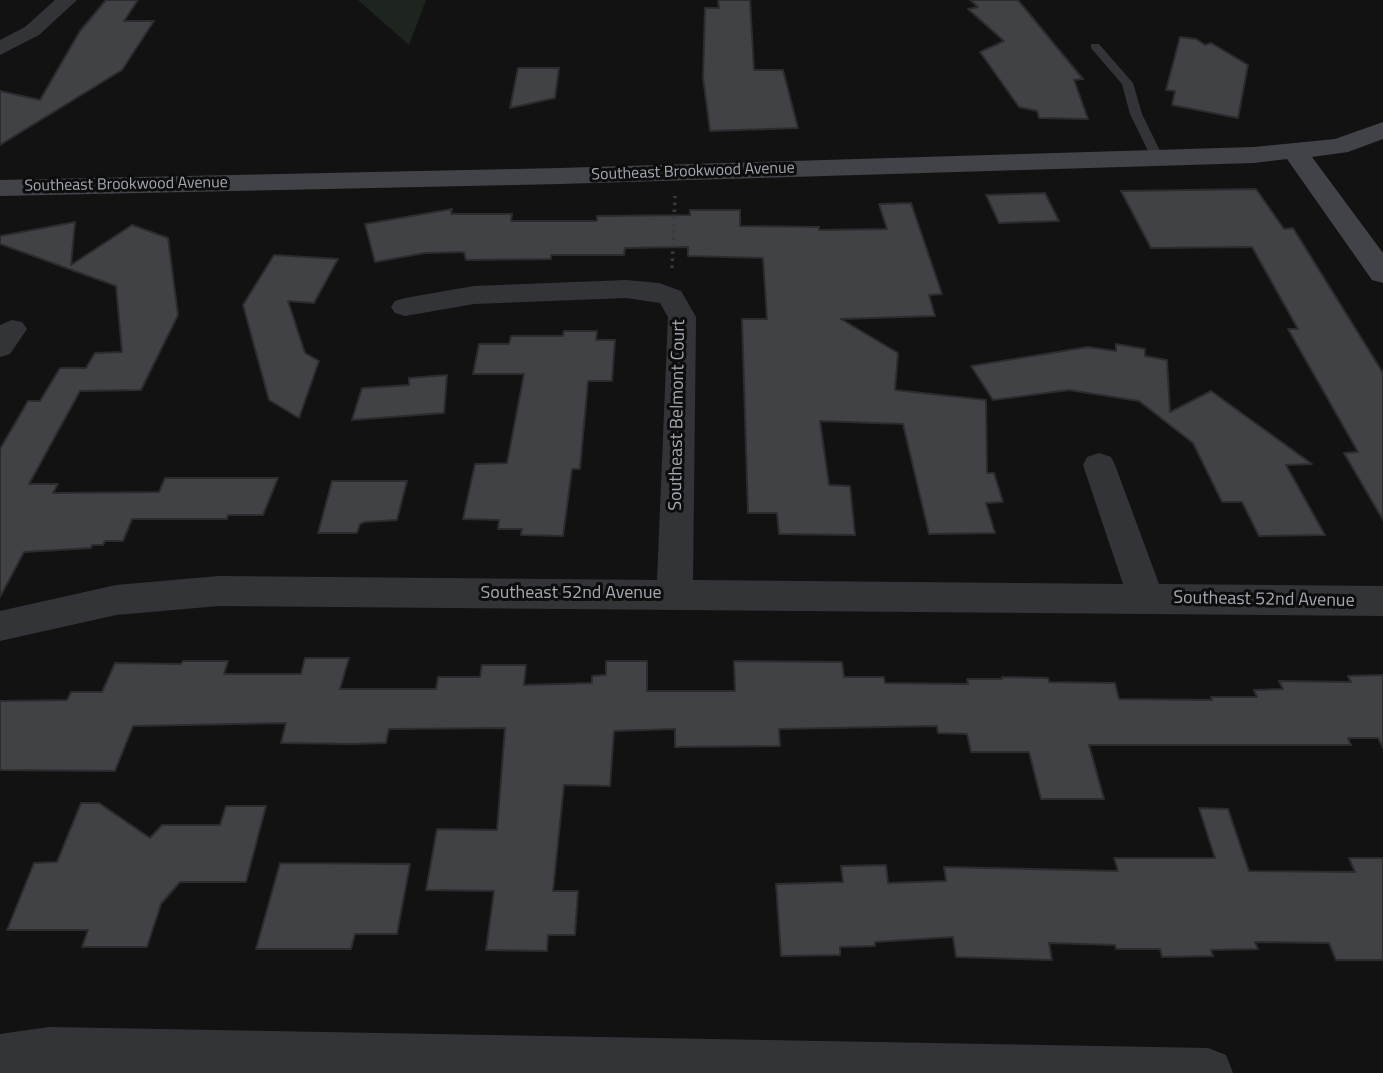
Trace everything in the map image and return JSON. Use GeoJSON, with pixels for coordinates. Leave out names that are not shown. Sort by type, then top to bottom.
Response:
{"type":"FeatureCollection","features":[{"type":"Feature","properties":{"kind":"main road","name":"Southeast Brookwood Avenue"},"geometry":{"type":"LineString","coordinates":[[0,188],[676,172],[1295,152],[1339,146],[1383,130]]}},
{"type":"Feature","properties":{"kind":"main road"},"geometry":{"type":"LineString","coordinates":[[1295,152],[1383,274]]}},
{"type":"Feature","properties":{"kind":"street"},"geometry":{"type":"LineString","coordinates":[[0,49],[32,31],[67,0]]}},
{"type":"Feature","properties":{"kind":"street","name":"Southeast Belmont Court"},"geometry":{"type":"LineString","coordinates":[[405,307],[474,295],[571,291],[644,290],[671,297],[682,317],[675,594]]}},
{"type":"Feature","properties":{"kind":"street"},"geometry":{"type":"LineString","coordinates":[[1099,465],[1146,598]]}},
{"type":"Feature","properties":{"kind":"street","name":"Southeast 52nd Avenue"},"geometry":{"type":"LineString","coordinates":[[0,626],[116,600],[219,591],[1383,601]]}},
{"type":"Feature","properties":{"kind":"street"},"geometry":{"type":"LineString","coordinates":[[0,1059],[49,1052],[313,1065],[1208,1073]]}},
{"type":"Feature","properties":{"kind":"lane"},"geometry":{"type":"LineString","coordinates":[[1095,46],[1128,83],[1136,114],[1157,157]]}},
{"type":"Feature","properties":{"kind":"path"},"geometry":{"type":"LineString","coordinates":[[671,297],[676,172]]}},
{"type":"Feature","properties":{"kind":"shaded area"},"geometry":{"type":"Polygon","coordinates":[[[358,0],[426,0],[409,45],[358,0]]]}},
{"type":"Feature","properties":{"kind":"building"},"geometry":{"type":"Polygon","coordinates":[[[106,0],[138,0],[124,21],[154,21],[122,70],[0,145],[0,91],[40,100],[80,31],[106,0]]]}},
{"type":"Feature","properties":{"kind":"building"},"geometry":{"type":"Polygon","coordinates":[[[718,0],[750,0],[754,70],[783,70],[798,128],[710,131],[703,77],[705,8],[719,8],[718,0]]]}},
{"type":"Feature","properties":{"kind":"building"},"geometry":{"type":"Polygon","coordinates":[[[970,0],[1018,0],[1083,79],[1074,80],[1088,119],[1039,118],[1037,111],[1019,107],[980,52],[1004,41],[968,9],[978,7],[970,0]]]}},
{"type":"Feature","properties":{"kind":"building"},"geometry":{"type":"Polygon","coordinates":[[[1180,37],[1196,39],[1205,45],[1211,43],[1248,65],[1238,118],[1172,105],[1175,91],[1166,90],[1180,37]]]}},
{"type":"Feature","properties":{"kind":"building"},"geometry":{"type":"Polygon","coordinates":[[[518,68],[559,68],[555,98],[510,108],[518,68]]]}},
{"type":"Feature","properties":{"kind":"building"},"geometry":{"type":"Polygon","coordinates":[[[1256,189],[1284,229],[1293,228],[1383,373],[1383,520],[1344,453],[1358,452],[1288,329],[1298,329],[1252,247],[1151,248],[1121,191],[1256,189]]]}},
{"type":"Feature","properties":{"kind":"building"},"geometry":{"type":"Polygon","coordinates":[[[1045,193],[1059,221],[999,223],[986,195],[1045,193]]]}},
{"type":"Feature","properties":{"kind":"building"},"geometry":{"type":"Polygon","coordinates":[[[911,203],[942,294],[929,295],[935,316],[841,319],[898,353],[895,390],[986,400],[987,473],[994,473],[1003,502],[986,503],[995,533],[929,534],[903,424],[820,421],[829,485],[850,486],[855,535],[779,534],[777,513],[748,513],[742,319],[767,319],[763,258],[688,256],[688,247],[625,248],[624,255],[551,255],[551,259],[466,260],[464,252],[425,253],[375,262],[365,224],[452,209],[451,214],[512,214],[511,221],[597,221],[597,216],[690,215],[690,210],[740,210],[740,226],[819,227],[819,230],[887,229],[879,204],[911,203]]]}},
{"type":"Feature","properties":{"kind":"building"},"geometry":{"type":"Polygon","coordinates":[[[75,222],[71,265],[132,225],[168,238],[178,315],[141,390],[80,391],[29,484],[58,484],[53,493],[159,492],[165,478],[278,478],[263,515],[228,515],[227,519],[132,519],[123,541],[105,541],[103,545],[92,545],[91,548],[24,552],[0,597],[0,449],[28,401],[40,401],[60,368],[86,368],[95,353],[122,352],[116,286],[0,244],[0,236],[75,222]]]}},
{"type":"Feature","properties":{"kind":"building"},"geometry":{"type":"Polygon","coordinates":[[[274,255],[338,259],[314,303],[288,301],[305,353],[319,361],[299,418],[269,400],[243,305],[274,255]]]}},
{"type":"Feature","properties":{"kind":"building"},"geometry":{"type":"Polygon","coordinates":[[[564,331],[597,331],[596,340],[615,340],[612,381],[588,381],[580,469],[572,469],[563,536],[521,535],[522,529],[498,529],[499,520],[463,519],[475,464],[507,463],[524,374],[473,374],[479,344],[509,344],[511,336],[563,336],[564,331]]]}},
{"type":"Feature","properties":{"kind":"building"},"geometry":{"type":"Polygon","coordinates":[[[1116,344],[1145,349],[1145,356],[1167,360],[1170,412],[1211,391],[1312,464],[1286,465],[1325,535],[1259,536],[1242,502],[1222,502],[1193,443],[1139,401],[1069,390],[993,400],[971,366],[1088,347],[1116,351],[1116,344]]]}},
{"type":"Feature","properties":{"kind":"building"},"geometry":{"type":"Polygon","coordinates":[[[447,375],[444,413],[352,420],[362,388],[409,385],[409,378],[447,375]]]}},
{"type":"Feature","properties":{"kind":"building"},"geometry":{"type":"Polygon","coordinates":[[[332,481],[407,481],[397,520],[365,522],[360,524],[357,533],[318,533],[332,481]]]}},
{"type":"Feature","properties":{"kind":"building"},"geometry":{"type":"Polygon","coordinates":[[[305,658],[349,658],[340,689],[436,689],[438,677],[480,677],[482,665],[526,665],[524,685],[592,683],[592,676],[606,675],[606,661],[647,661],[647,691],[735,691],[734,661],[842,662],[844,677],[884,677],[885,683],[968,684],[967,679],[1002,677],[1048,678],[1049,682],[1115,683],[1119,699],[1212,700],[1211,697],[1257,697],[1254,690],[1283,689],[1279,681],[1351,682],[1348,676],[1383,675],[1383,748],[1378,738],[1348,738],[1351,745],[1089,745],[1104,799],[1041,799],[1029,752],[971,752],[967,734],[938,733],[937,726],[779,729],[780,746],[675,747],[675,729],[614,731],[610,786],[564,785],[553,891],[578,891],[575,935],[548,935],[547,951],[486,950],[494,891],[426,890],[437,829],[497,830],[505,728],[389,729],[386,743],[352,744],[281,743],[286,723],[133,726],[115,771],[0,770],[0,701],[67,700],[71,692],[102,692],[115,663],[181,664],[183,661],[228,661],[224,674],[301,674],[305,658]]]}},
{"type":"Feature","properties":{"kind":"building"},"geometry":{"type":"Polygon","coordinates":[[[81,803],[99,803],[150,838],[162,825],[220,825],[226,806],[266,806],[246,882],[180,882],[161,904],[147,947],[82,947],[88,930],[7,930],[34,863],[57,862],[81,803]]]}},
{"type":"Feature","properties":{"kind":"building"},"geometry":{"type":"Polygon","coordinates":[[[1199,808],[1228,809],[1249,871],[1355,872],[1349,858],[1383,858],[1383,960],[1336,960],[1329,943],[1255,942],[1258,949],[1211,950],[1213,956],[1162,957],[1160,949],[1116,949],[1115,945],[1049,943],[1052,960],[956,957],[953,937],[840,947],[840,955],[781,956],[776,884],[843,882],[841,866],[886,865],[888,883],[946,881],[944,867],[1118,871],[1114,858],[1215,858],[1199,808]]]}},
{"type":"Feature","properties":{"kind":"building"},"geometry":{"type":"Polygon","coordinates":[[[280,863],[410,864],[397,934],[355,934],[351,949],[256,949],[280,863]]]}}]}
